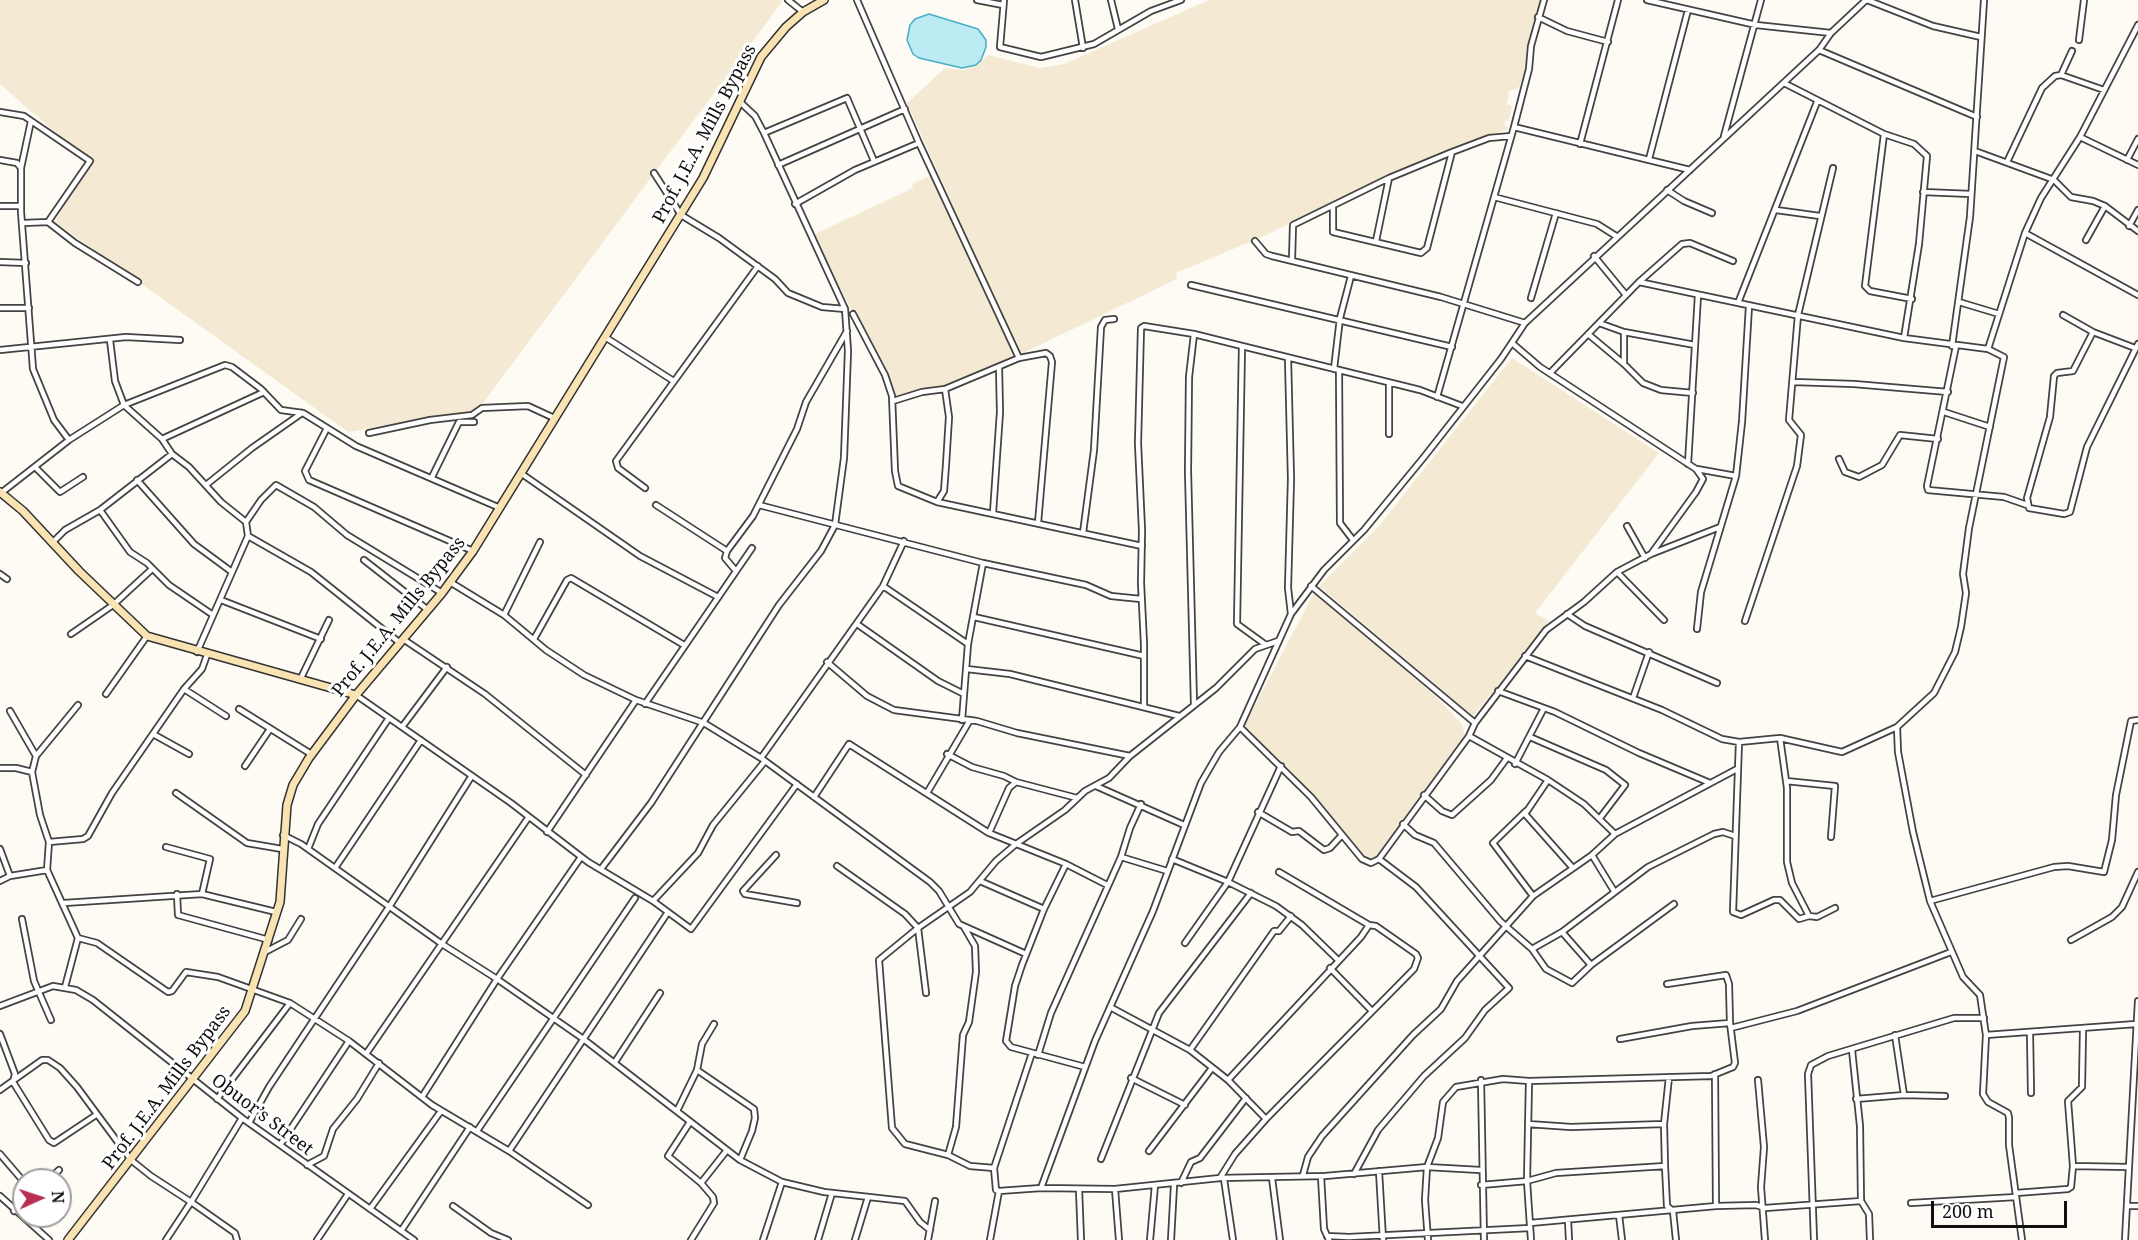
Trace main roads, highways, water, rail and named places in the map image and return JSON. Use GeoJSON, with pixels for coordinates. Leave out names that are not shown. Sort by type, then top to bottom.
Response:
{"type":"FeatureCollection","features":[{"type":"Feature","properties":{"kind":"water"},"geometry":{"type":"Polygon","coordinates":[[[929,14],[978,29],[986,40],[981,60],[976,65],[962,68],[919,58],[913,54],[907,40],[910,25],[915,19],[929,14]]]}}]}
